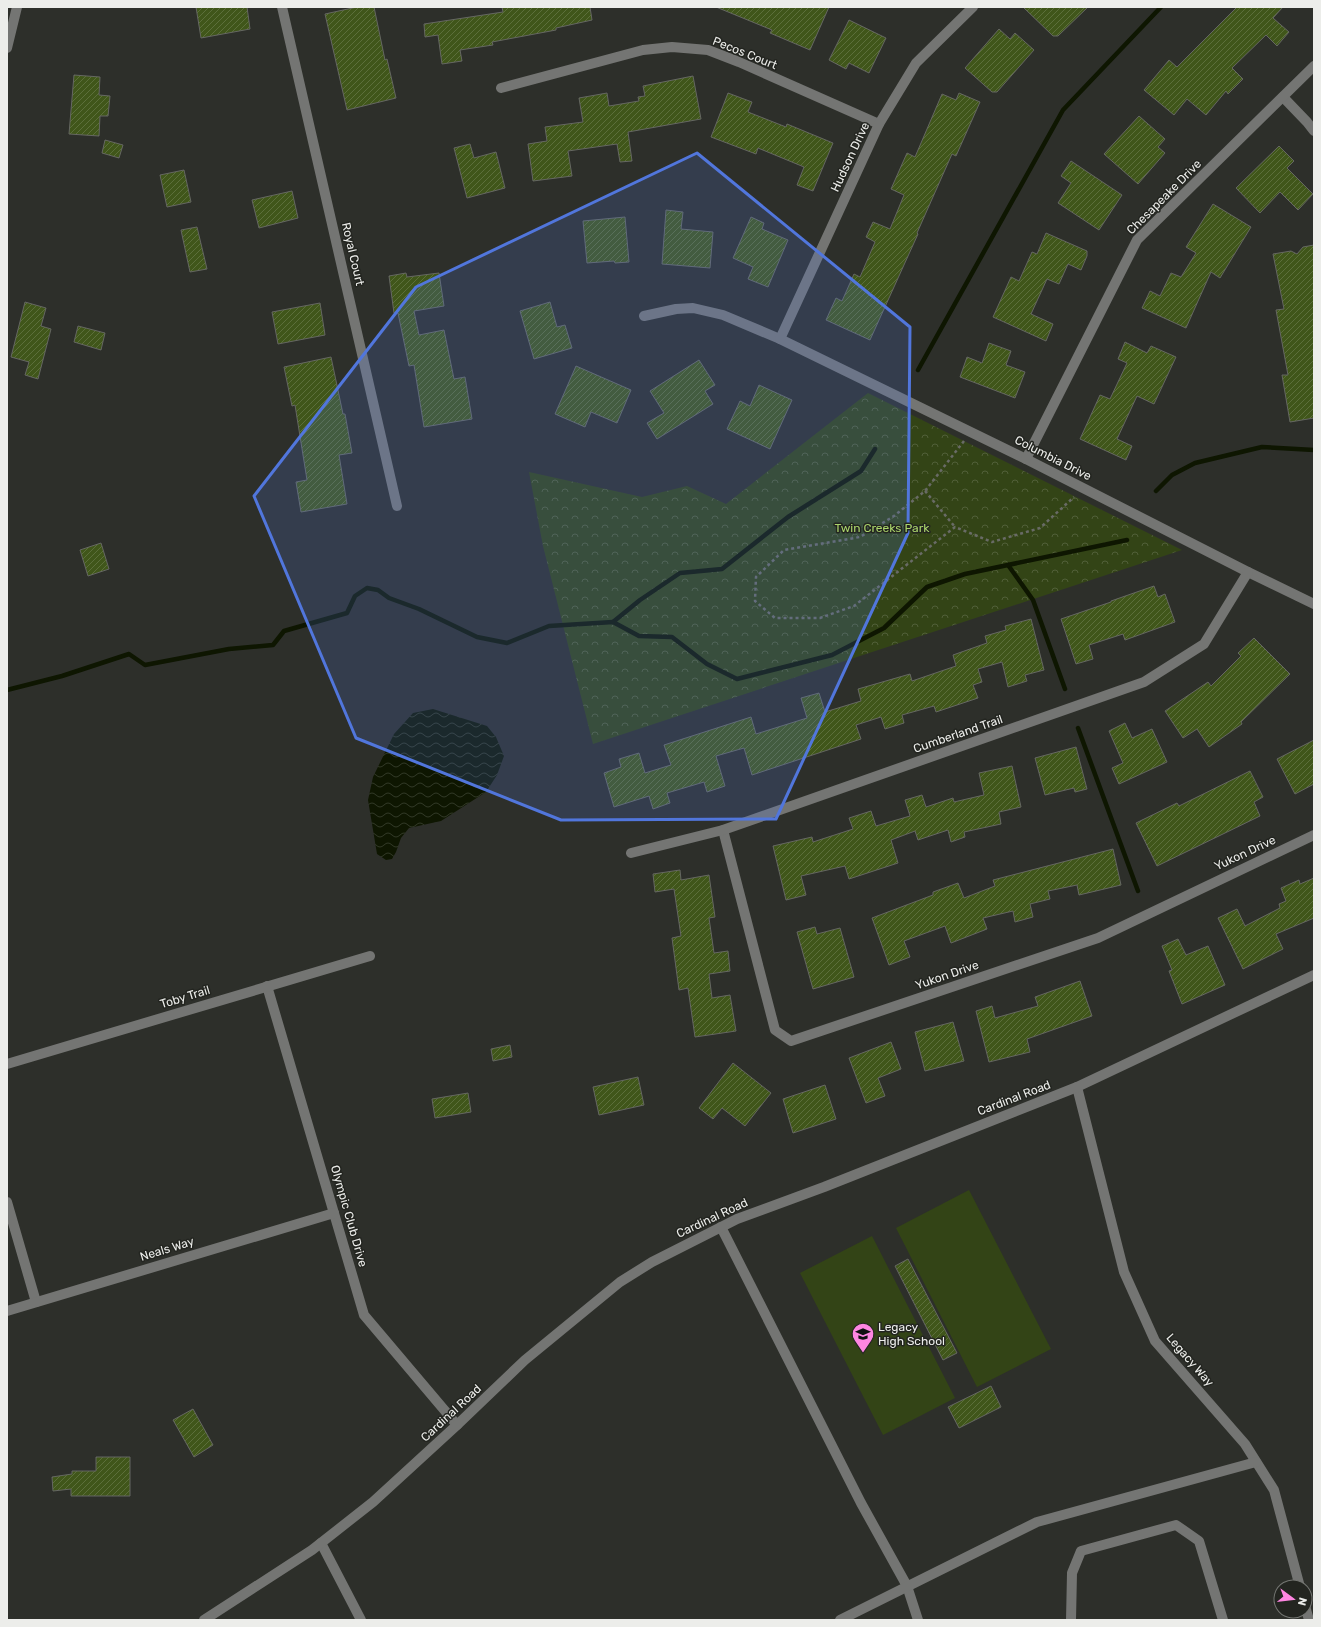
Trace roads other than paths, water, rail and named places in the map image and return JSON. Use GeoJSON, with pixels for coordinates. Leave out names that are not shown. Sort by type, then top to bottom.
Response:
{"type":"FeatureCollection","features":[{"type":"Feature","properties":{"kind":"street"},"geometry":{"type":"LineString","coordinates":[[7,48],[17,7]]}},
{"type":"Feature","properties":{"kind":"street","name":"Royal Court"},"geometry":{"type":"LineString","coordinates":[[282,7],[397,506]]}},
{"type":"Feature","properties":{"kind":"street","name":"Hudson Drive"},"geometry":{"type":"LineString","coordinates":[[780,339],[879,124],[916,63],[973,7]]}},
{"type":"Feature","properties":{"kind":"street","name":"Pecos Court"},"geometry":{"type":"LineString","coordinates":[[502,88],[643,50],[672,47],[708,50],[739,62],[879,124]]}},
{"type":"Feature","properties":{"kind":"street","name":"Chesapeake Drive"},"geometry":{"type":"LineString","coordinates":[[1026,459],[1137,240],[1314,66]]}},
{"type":"Feature","properties":{"kind":"street"},"geometry":{"type":"LineString","coordinates":[[1283,97],[1314,131]]}},
{"type":"Feature","properties":{"kind":"street","name":"Columbia Drive"},"geometry":{"type":"LineString","coordinates":[[644,316],[676,309],[693,308],[723,315],[780,339],[1026,459],[1314,604]]}},
{"type":"Feature","properties":{"kind":"street","name":"Cumberland Trail"},"geometry":{"type":"LineString","coordinates":[[631,853],[723,830],[1144,682],[1204,644],[1248,572]]}},
{"type":"Feature","properties":{"kind":"street","name":"Yukon Drive"},"geometry":{"type":"LineString","coordinates":[[723,830],[775,1030],[790,1041],[1098,938],[1314,835]]}},
{"type":"Feature","properties":{"kind":"street","name":"Toby Trail"},"geometry":{"type":"LineString","coordinates":[[7,1064],[370,956]]}},
{"type":"Feature","properties":{"kind":"street","name":"Cardinal Road"},"geometry":{"type":"LineString","coordinates":[[204,1620],[321,1543],[373,1502],[457,1426],[525,1360],[620,1282],[652,1262],[737,1219],[824,1187],[1077,1088],[1314,975]]}},
{"type":"Feature","properties":{"kind":"street","name":"Olympic Club Drive"},"geometry":{"type":"LineString","coordinates":[[268,986],[364,1315],[457,1426]]}},
{"type":"Feature","properties":{"kind":"street","name":"Legacy Way"},"geometry":{"type":"LineString","coordinates":[[1077,1088],[1124,1272],[1156,1341],[1244,1444],[1274,1490],[1298,1579]]}},
{"type":"Feature","properties":{"kind":"street"},"geometry":{"type":"LineString","coordinates":[[7,1202],[36,1302]]}},
{"type":"Feature","properties":{"kind":"street","name":"Neals Way"},"geometry":{"type":"LineString","coordinates":[[7,1311],[334,1212]]}},
{"type":"Feature","properties":{"kind":"street"},"geometry":{"type":"LineString","coordinates":[[721,1227],[861,1503],[907,1586],[918,1620]]}},
{"type":"Feature","properties":{"kind":"street"},"geometry":{"type":"LineString","coordinates":[[840,1620],[1036,1522],[1256,1462]]}},
{"type":"Feature","properties":{"kind":"street"},"geometry":{"type":"LineString","coordinates":[[1071,1620],[1072,1574],[1082,1551],[1176,1525],[1199,1541],[1223,1620]]}},
{"type":"Feature","properties":{"kind":"street"},"geometry":{"type":"LineString","coordinates":[[321,1543],[361,1620]]}},
{"type":"Feature","properties":{"kind":"water"},"geometry":{"type":"Polygon","coordinates":[[[433,709],[487,726],[496,737],[504,756],[497,775],[486,792],[441,821],[409,828],[401,838],[392,859],[386,860],[377,854],[368,800],[373,777],[394,734],[413,713],[433,709]]]}},
{"type":"Feature","properties":{"kind":"waterway"},"geometry":{"type":"LineString","coordinates":[[918,370],[1063,110],[1161,7]]}},
{"type":"Feature","properties":{"kind":"waterway"},"geometry":{"type":"LineString","coordinates":[[1156,491],[1172,475],[1195,463],[1262,447],[1314,450]]}},
{"type":"Feature","properties":{"kind":"waterway"},"geometry":{"type":"LineString","coordinates":[[613,622],[640,600],[680,573],[722,569],[788,517],[861,471],[875,449]]}},
{"type":"Feature","properties":{"kind":"waterway"},"geometry":{"type":"LineString","coordinates":[[7,690],[62,676],[129,654],[145,665],[229,649],[273,645],[284,631],[347,613],[355,596],[367,588],[378,590],[389,598],[419,609],[477,637],[507,643],[549,626],[613,622],[639,636],[672,637],[707,664],[737,679],[832,655],[884,628],[927,587],[965,574],[1127,540]]}},
{"type":"Feature","properties":{"kind":"waterway"},"geometry":{"type":"LineString","coordinates":[[1008,565],[1033,600],[1065,689]]}},
{"type":"Feature","properties":{"kind":"waterway"},"geometry":{"type":"LineString","coordinates":[[1078,728],[1138,891]]}},
{"type":"Feature","properties":{"kind":"place","name":"Legacy High School"},"geometry":{"type":"Point","coordinates":[863,1354]}},
{"type":"Feature","properties":{"kind":"park label","name":"Twin Creeks Park"},"geometry":{"type":"Point","coordinates":[882,528]}}]}
